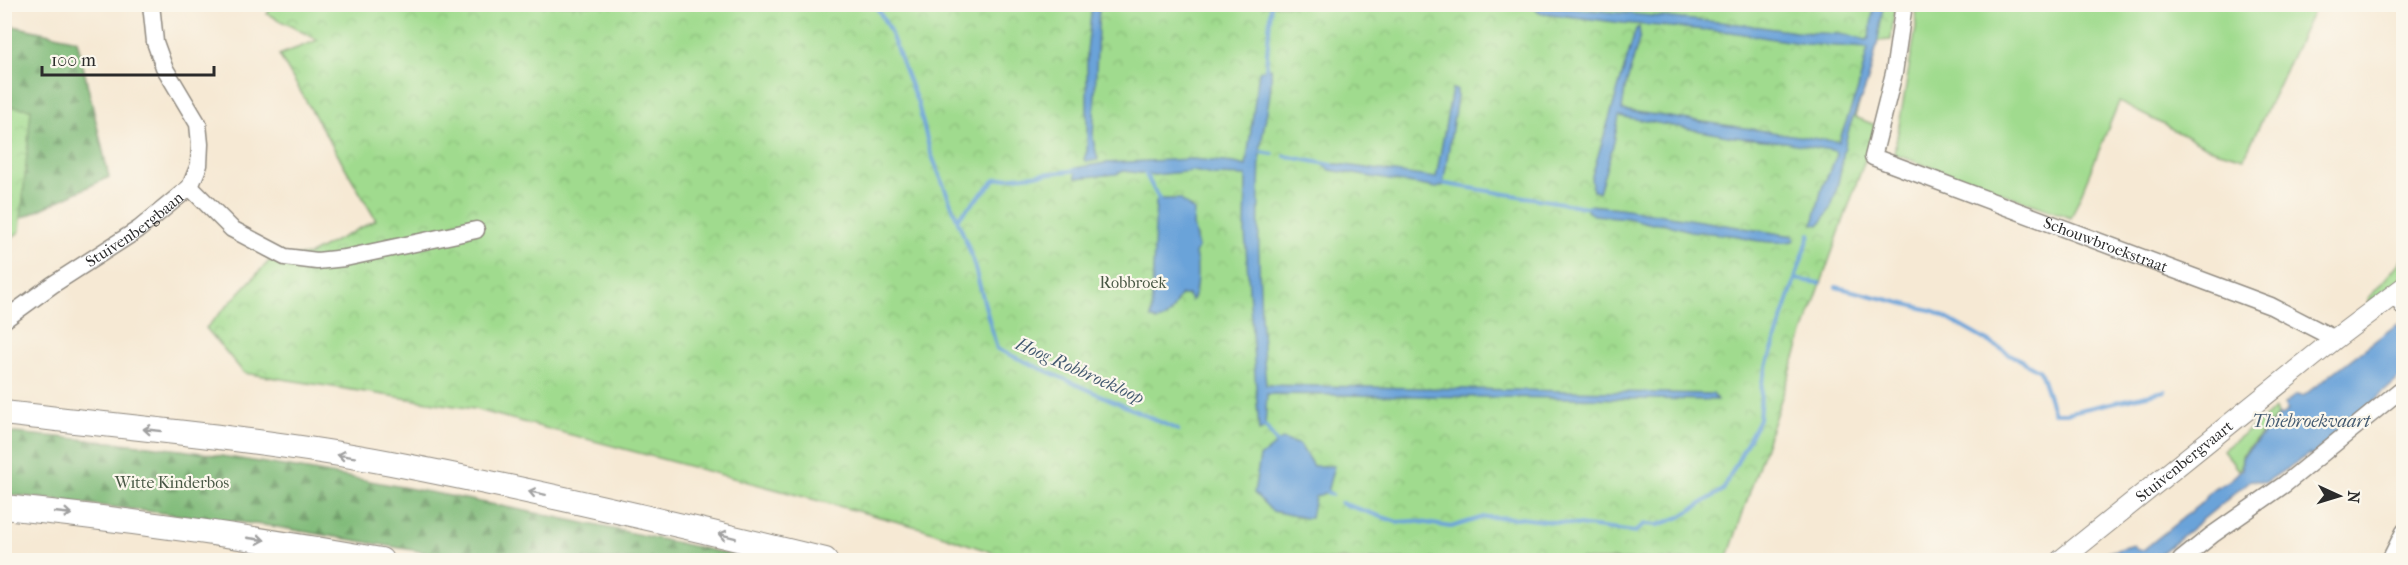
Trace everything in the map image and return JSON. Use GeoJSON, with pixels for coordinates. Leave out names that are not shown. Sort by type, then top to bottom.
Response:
{"type":"FeatureCollection","features":[{"type":"Feature","properties":{"kind":"highway"},"geometry":{"type":"LineString","coordinates":[[4,413],[220,437],[390,463],[651,517],[825,561]]}},
{"type":"Feature","properties":{"kind":"highway"},"geometry":{"type":"LineString","coordinates":[[4,507],[288,543],[381,561]]}},
{"type":"Feature","properties":{"kind":"main road","name":"Stuivenbergvaart"},"geometry":{"type":"LineString","coordinates":[[2061,561],[2335,339],[2400,296]]}},
{"type":"Feature","properties":{"kind":"street","name":"Stuivenbergbaan"},"geometry":{"type":"LineString","coordinates":[[4,320],[52,285],[139,229],[190,187],[199,165],[198,124],[164,67],[155,42],[150,4]]}},
{"type":"Feature","properties":{"kind":"street","name":"Schouwbroekstraat"},"geometry":{"type":"LineString","coordinates":[[1904,4],[1894,73],[1873,157],[2271,306],[2335,339]]}},
{"type":"Feature","properties":{"kind":"street"},"geometry":{"type":"LineString","coordinates":[[190,187],[232,230],[285,257],[317,261],[345,258],[476,230]]}},
{"type":"Feature","properties":{"kind":"street"},"geometry":{"type":"LineString","coordinates":[[2181,561],[2212,535],[2294,478],[2403,387]]}},
{"type":"Feature","properties":{"kind":"street"},"geometry":{"type":"LineString","coordinates":[[2390,561],[2403,532]]}},
{"type":"Feature","properties":{"kind":"green space"},"geometry":{"type":"Polygon","coordinates":[[[1915,4],[2316,5],[2244,158],[2209,148],[2119,102],[2071,218],[1894,154],[1916,28],[1915,4]]]}},
{"type":"Feature","properties":{"kind":"green space","name":"Robbroek"},"geometry":{"type":"Polygon","coordinates":[[[273,5],[1895,5],[1891,40],[1878,41],[1855,117],[1875,125],[1872,140],[1804,331],[1727,560],[1014,560],[921,528],[474,409],[244,373],[206,328],[273,257],[308,255],[376,220],[279,55],[318,40],[267,14],[273,5]]]}},
{"type":"Feature","properties":{"kind":"green space"},"geometry":{"type":"Polygon","coordinates":[[[4,24],[77,40],[109,177],[5,226],[4,24]]]}},
{"type":"Feature","properties":{"kind":"green space"},"geometry":{"type":"Polygon","coordinates":[[[5,106],[31,109],[20,231],[5,245],[5,106]]]}},
{"type":"Feature","properties":{"kind":"green space"},"geometry":{"type":"Polygon","coordinates":[[[2403,258],[2403,279],[2368,303],[2368,299],[2403,258]]]}},
{"type":"Feature","properties":{"kind":"green space"},"geometry":{"type":"Polygon","coordinates":[[[2275,409],[2277,416],[2242,455],[2241,467],[2238,470],[2223,450],[2275,409]]]}},
{"type":"Feature","properties":{"kind":"green space","name":"Witte Kinderbos"},"geometry":{"type":"Polygon","coordinates":[[[5,432],[181,450],[325,473],[541,514],[756,560],[471,560],[271,526],[5,494],[5,432]]]}},
{"type":"Feature","properties":{"kind":"water"},"geometry":{"type":"Polygon","coordinates":[[[1092,5],[1099,5],[1093,139],[1098,160],[1087,162],[1084,159],[1087,151],[1087,51],[1092,5]]]}},
{"type":"Feature","properties":{"kind":"water"},"geometry":{"type":"Polygon","coordinates":[[[1541,5],[1796,32],[1840,34],[1866,40],[1869,38],[1874,5],[1883,5],[1872,66],[1851,123],[1836,192],[1826,216],[1819,225],[1813,224],[1822,188],[1837,155],[1836,151],[1785,142],[1733,137],[1619,116],[1599,192],[1593,191],[1591,179],[1636,29],[1639,27],[1640,36],[1625,89],[1622,110],[1839,142],[1858,89],[1868,48],[1805,44],[1731,32],[1541,13],[1533,7],[1541,5]]]}},
{"type":"Feature","properties":{"kind":"water"},"geometry":{"type":"Polygon","coordinates":[[[1271,68],[1260,155],[1259,184],[1260,299],[1266,385],[1713,394],[1717,400],[1267,394],[1265,428],[1259,431],[1245,233],[1246,176],[1213,175],[1193,171],[1154,175],[1124,171],[1116,174],[1076,178],[1075,168],[1105,163],[1192,159],[1246,166],[1259,71],[1271,68]]]}},
{"type":"Feature","properties":{"kind":"water"},"geometry":{"type":"Polygon","coordinates":[[[1452,89],[1457,90],[1457,97],[1443,186],[1437,188],[1330,170],[1324,165],[1338,164],[1436,178],[1452,89]]]}},
{"type":"Feature","properties":{"kind":"water"},"geometry":{"type":"Polygon","coordinates":[[[1180,199],[1194,211],[1193,225],[1198,248],[1195,254],[1197,279],[1191,301],[1188,295],[1181,295],[1170,314],[1157,321],[1151,318],[1156,201],[1180,199]]]}},
{"type":"Feature","properties":{"kind":"water"},"geometry":{"type":"Polygon","coordinates":[[[1589,205],[1793,236],[1795,240],[1759,241],[1739,236],[1690,231],[1662,223],[1652,224],[1627,218],[1593,215],[1587,211],[1589,205]]]}},
{"type":"Feature","properties":{"kind":"water","name":"Thiebroekvaart"},"geometry":{"type":"Polygon","coordinates":[[[2397,324],[2403,331],[2403,375],[2311,456],[2309,454],[2266,482],[2251,480],[2153,560],[2097,560],[2106,553],[2134,545],[2138,550],[2143,550],[2205,500],[2211,491],[2229,481],[2242,469],[2242,457],[2279,417],[2278,415],[2281,416],[2288,410],[2284,404],[2296,395],[2303,396],[2397,324]]]}},
{"type":"Feature","properties":{"kind":"water"},"geometry":{"type":"Polygon","coordinates":[[[1282,439],[1300,445],[1313,466],[1334,466],[1327,492],[1315,497],[1311,518],[1272,511],[1254,493],[1260,457],[1282,439]]]}},
{"type":"Feature","properties":{"kind":"waterway","name":"Hoog Robbroekloop"},"geometry":{"type":"LineString","coordinates":[[875,4],[889,29],[918,104],[930,151],[971,254],[997,349],[1178,430]]}},
{"type":"Feature","properties":{"kind":"waterway"},"geometry":{"type":"LineString","coordinates":[[1266,69],[1271,4]]}},
{"type":"Feature","properties":{"kind":"waterway"},"geometry":{"type":"LineString","coordinates":[[1527,4],[1541,6]]}},
{"type":"Feature","properties":{"kind":"waterway"},"geometry":{"type":"LineString","coordinates":[[1261,152],[1273,154]]}},
{"type":"Feature","properties":{"kind":"waterway"},"geometry":{"type":"LineString","coordinates":[[1285,156],[1332,165]]}},
{"type":"Feature","properties":{"kind":"waterway","name":"Hoog Robbroekloop"},"geometry":{"type":"LineString","coordinates":[[957,219],[996,179],[1079,170]]}},
{"type":"Feature","properties":{"kind":"waterway","name":"Hoog Robbroekloop"},"geometry":{"type":"LineString","coordinates":[[1144,171],[1159,199]]}},
{"type":"Feature","properties":{"kind":"waterway"},"geometry":{"type":"LineString","coordinates":[[1440,183],[1592,208]]}},
{"type":"Feature","properties":{"kind":"waterway"},"geometry":{"type":"LineString","coordinates":[[1795,279],[1810,234]]}},
{"type":"Feature","properties":{"kind":"waterway"},"geometry":{"type":"LineString","coordinates":[[1341,503],[1397,522],[1414,521],[1451,527],[1484,517],[1520,518],[1635,532],[1644,524],[1658,525],[1680,517],[1723,490],[1759,419],[1762,382],[1795,279],[1819,283]]}},
{"type":"Feature","properties":{"kind":"waterway"},"geometry":{"type":"LineString","coordinates":[[1836,287],[1934,311],[2040,371],[2054,413],[2066,413],[2165,391]]}},
{"type":"Feature","properties":{"kind":"waterway"},"geometry":{"type":"LineString","coordinates":[[1265,426],[1277,443]]}},
{"type":"Feature","properties":{"kind":"waterway"},"geometry":{"type":"LineString","coordinates":[[1327,492],[1332,495]]}}]}
